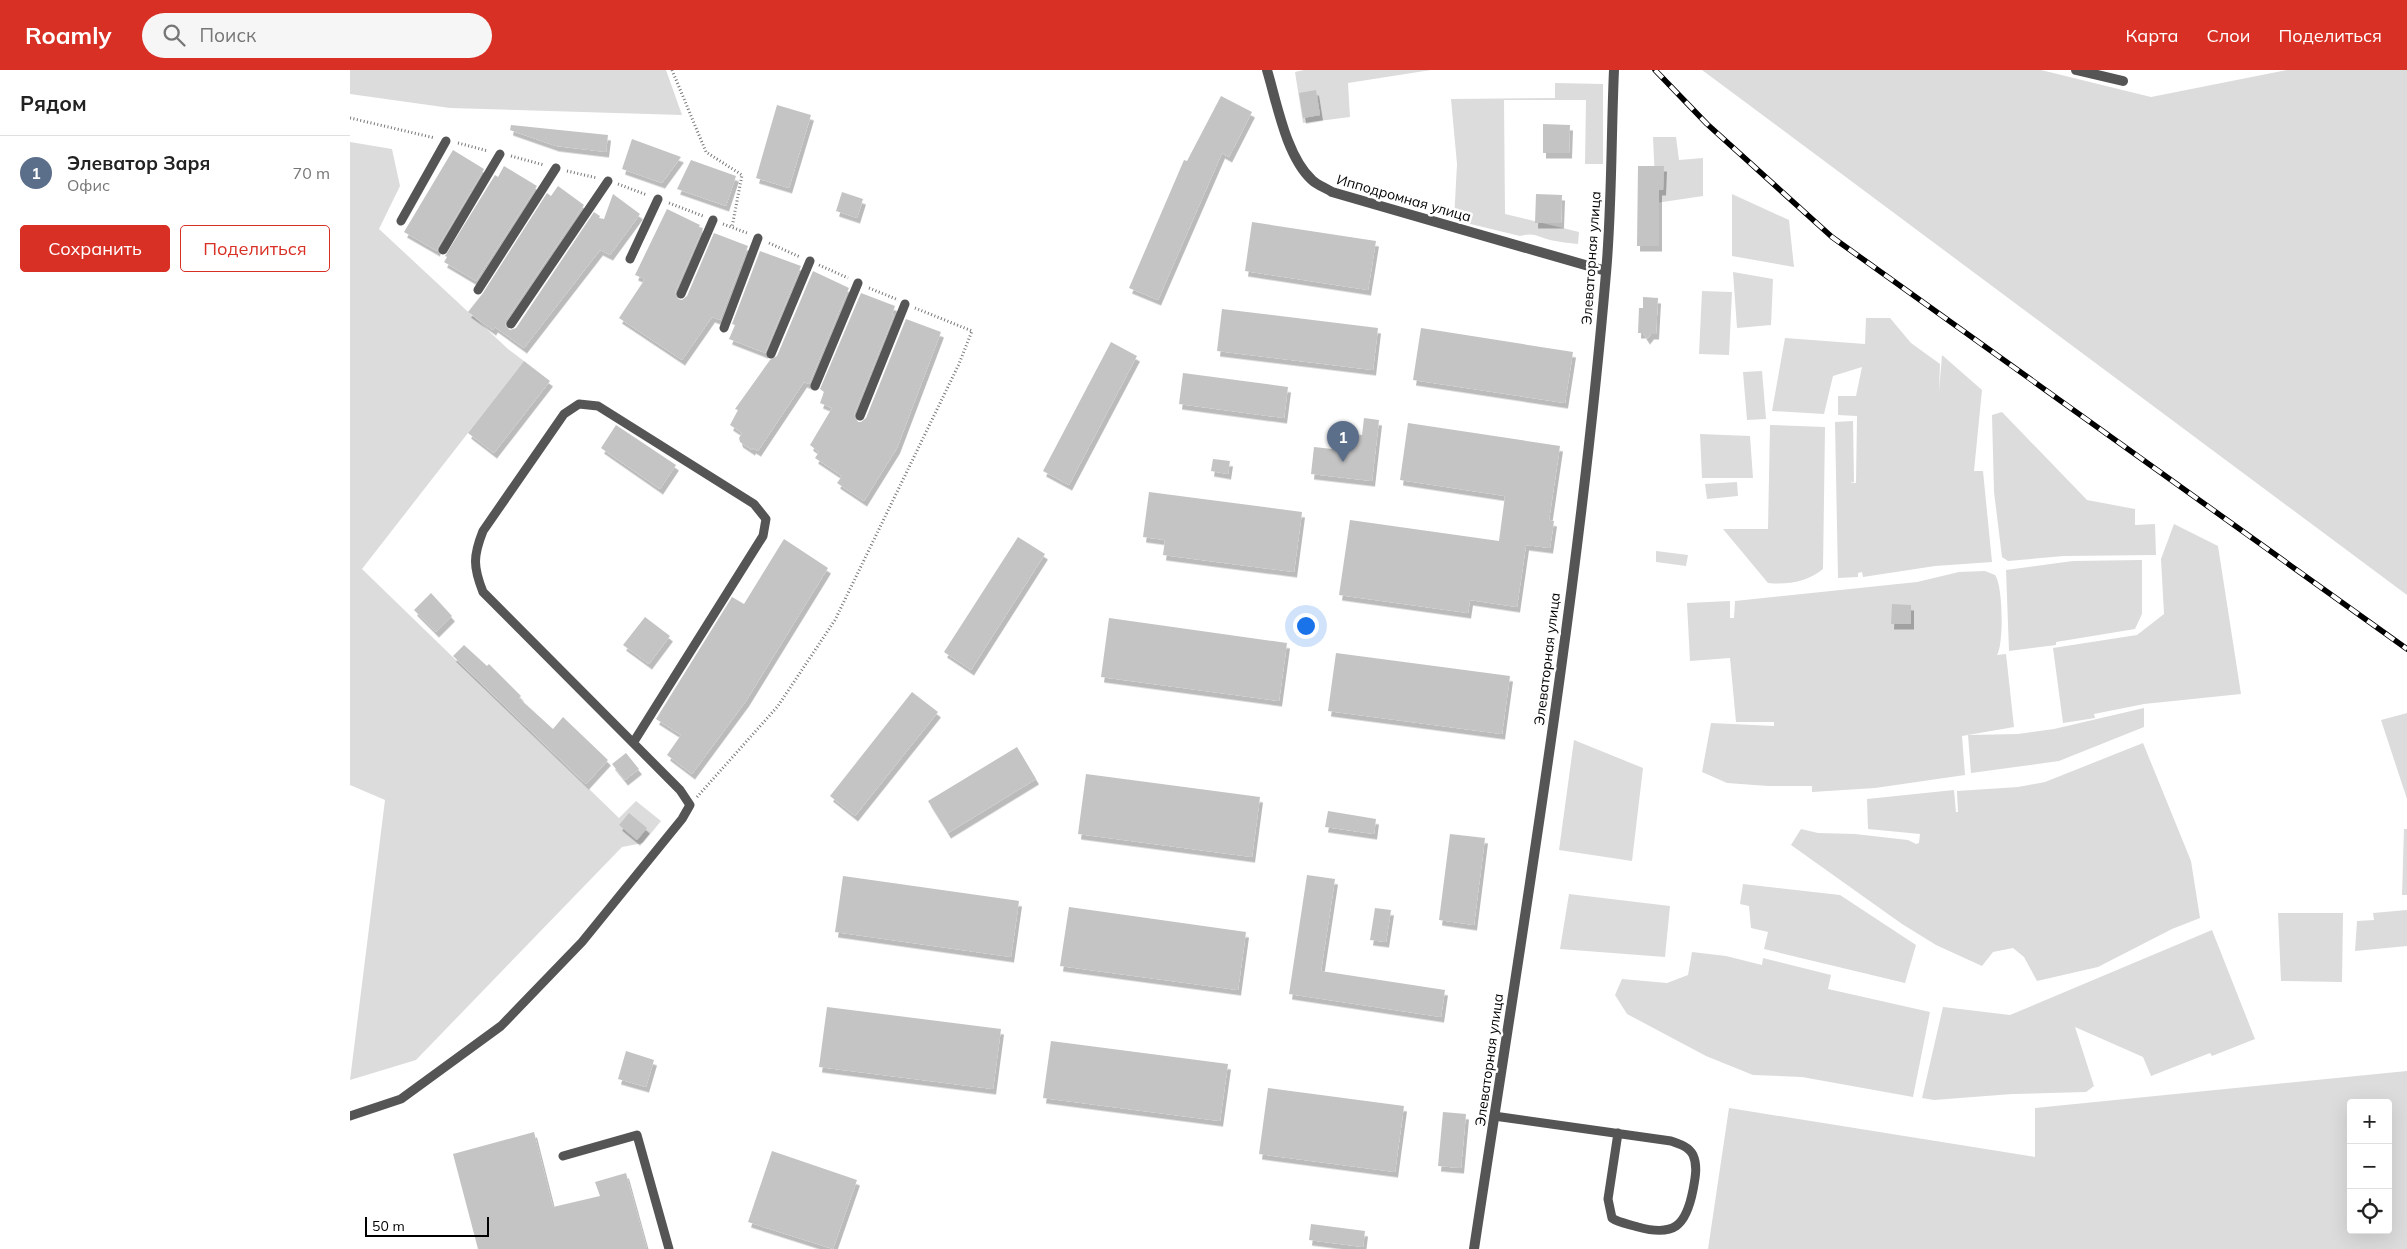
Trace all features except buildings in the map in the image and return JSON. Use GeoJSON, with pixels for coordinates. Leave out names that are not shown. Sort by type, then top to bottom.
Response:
{"type":"FeatureCollection","features":[{"type":"Feature","properties":{"kind":"street","name":"Ипподромная улица"},"geometry":{"type":"LineString","coordinates":[[1268,70],[1282,121],[1296,157],[1312,181],[1332,192],[1606,271]]}},
{"type":"Feature","properties":{"kind":"street","name":"Элеваторная улица"},"geometry":{"type":"LineString","coordinates":[[1474,1249],[1551,736],[1582,498],[1606,271],[1614,70]]}},
{"type":"Feature","properties":{"kind":"street"},"geometry":{"type":"LineString","coordinates":[[2076,70],[2123,80]]}},
{"type":"Feature","properties":{"kind":"lane"},"geometry":{"type":"LineString","coordinates":[[401,222],[446,141]]}},
{"type":"Feature","properties":{"kind":"lane"},"geometry":{"type":"LineString","coordinates":[[443,250],[500,154]]}},
{"type":"Feature","properties":{"kind":"lane"},"geometry":{"type":"LineString","coordinates":[[478,290],[556,168]]}},
{"type":"Feature","properties":{"kind":"lane"},"geometry":{"type":"LineString","coordinates":[[511,324],[608,181]]}},
{"type":"Feature","properties":{"kind":"lane"},"geometry":{"type":"LineString","coordinates":[[630,258],[658,199]]}},
{"type":"Feature","properties":{"kind":"lane"},"geometry":{"type":"LineString","coordinates":[[680,294],[713,220]]}},
{"type":"Feature","properties":{"kind":"lane"},"geometry":{"type":"LineString","coordinates":[[724,328],[758,238]]}},
{"type":"Feature","properties":{"kind":"lane"},"geometry":{"type":"LineString","coordinates":[[771,354],[810,261]]}},
{"type":"Feature","properties":{"kind":"lane"},"geometry":{"type":"LineString","coordinates":[[814,386],[858,283]]}},
{"type":"Feature","properties":{"kind":"lane"},"geometry":{"type":"LineString","coordinates":[[860,416],[905,304]]}},
{"type":"Feature","properties":{"kind":"lane"},"geometry":{"type":"LineString","coordinates":[[350,1116],[401,1098],[501,1026],[582,942],[682,820],[690,805],[680,790],[633,743],[482,592],[476,573],[475,551],[482,531],[564,414],[579,404],[598,406],[754,504],[766,519],[763,536],[633,743]]}},
{"type":"Feature","properties":{"kind":"lane"},"geometry":{"type":"LineString","coordinates":[[1494,1116],[1618,1133],[1671,1141],[1682,1145],[1693,1156],[1696,1175],[1689,1209],[1677,1226],[1670,1230],[1653,1231],[1612,1218],[1608,1199],[1618,1133]]}},
{"type":"Feature","properties":{"kind":"lane"},"geometry":{"type":"LineString","coordinates":[[564,1156],[637,1135],[669,1249]]}},
{"type":"Feature","properties":{"kind":"path"},"geometry":{"type":"LineString","coordinates":[[672,70],[706,152],[742,175],[732,227]]}},
{"type":"Feature","properties":{"kind":"path"},"geometry":{"type":"LineString","coordinates":[[350,118],[608,181],[732,227],[947,323],[972,331],[959,364],[835,620],[778,706],[690,805]]}},
{"type":"Feature","properties":{"kind":"shaded area"},"geometry":{"type":"Polygon","coordinates":[[[350,70],[666,70],[682,115],[450,108],[350,94],[350,70]]]}},
{"type":"Feature","properties":{"kind":"shaded area"},"geometry":{"type":"Polygon","coordinates":[[[1304,70],[1431,70],[1348,83],[1350,117],[1303,123],[1295,72],[1304,70]]]}},
{"type":"Feature","properties":{"kind":"shaded area"},"geometry":{"type":"Polygon","coordinates":[[[1702,70],[2041,70],[2151,97],[2287,70],[2407,70],[2407,595],[1702,70]]]}},
{"type":"Feature","properties":{"kind":"shaded area"},"geometry":{"type":"Polygon","coordinates":[[[1555,83],[1603,84],[1603,164],[1585,164],[1586,100],[1504,100],[1505,214],[1579,232],[1578,244],[1553,241],[1533,235],[1520,236],[1454,220],[1457,164],[1451,99],[1555,98],[1555,83]]]}},
{"type":"Feature","properties":{"kind":"shaded area"},"geometry":{"type":"Polygon","coordinates":[[[1653,137],[1676,137],[1679,160],[1703,158],[1703,196],[1656,203],[1653,137]]]}},
{"type":"Feature","properties":{"kind":"shaded area"},"geometry":{"type":"Polygon","coordinates":[[[350,142],[392,149],[400,186],[379,229],[508,349],[524,361],[362,569],[619,818],[636,801],[661,821],[643,843],[622,847],[416,1060],[350,1080],[385,800],[350,785],[350,142]]]}},
{"type":"Feature","properties":{"kind":"shaded area"},"geometry":{"type":"Polygon","coordinates":[[[1732,194],[1789,220],[1794,267],[1732,256],[1732,194]]]}},
{"type":"Feature","properties":{"kind":"shaded area"},"geometry":{"type":"Polygon","coordinates":[[[1733,272],[1773,279],[1771,325],[1737,328],[1733,272]]]}},
{"type":"Feature","properties":{"kind":"shaded area"},"geometry":{"type":"Polygon","coordinates":[[[1702,291],[1732,292],[1729,355],[1699,354],[1702,291]]]}},
{"type":"Feature","properties":{"kind":"shaded area"},"geometry":{"type":"Polygon","coordinates":[[[1866,318],[1890,318],[1911,343],[1940,364],[1939,392],[1942,355],[1982,390],[1974,471],[1983,471],[1992,562],[1935,566],[1863,577],[1862,572],[1858,573],[1858,577],[1838,578],[1835,422],[1853,421],[1854,482],[1850,483],[1856,483],[1857,416],[1838,415],[1838,396],[1856,396],[1862,367],[1833,376],[1824,414],[1772,411],[1785,338],[1865,344],[1866,318]]]}},
{"type":"Feature","properties":{"kind":"shaded area"},"geometry":{"type":"Polygon","coordinates":[[[1762,371],[1766,419],[1747,420],[1743,372],[1762,371]]]}},
{"type":"Feature","properties":{"kind":"shaded area"},"geometry":{"type":"Polygon","coordinates":[[[2002,412],[2087,500],[2135,509],[2135,525],[2155,524],[2156,555],[2064,556],[2008,561],[2002,557],[1994,492],[1992,415],[2002,412]]]}},
{"type":"Feature","properties":{"kind":"shaded area"},"geometry":{"type":"Polygon","coordinates":[[[1770,425],[1825,427],[1823,569],[1804,580],[1790,583],[1768,583],[1723,529],[1768,529],[1770,425]]]}},
{"type":"Feature","properties":{"kind":"shaded area"},"geometry":{"type":"Polygon","coordinates":[[[1700,434],[1750,436],[1753,478],[1702,478],[1700,434]]]}},
{"type":"Feature","properties":{"kind":"shaded area"},"geometry":{"type":"Polygon","coordinates":[[[1737,482],[1738,496],[1707,499],[1705,484],[1737,482]]]}},
{"type":"Feature","properties":{"kind":"shaded area"},"geometry":{"type":"Polygon","coordinates":[[[2174,524],[2218,546],[2241,694],[2144,704],[2094,714],[2095,718],[2063,723],[2053,648],[2137,635],[2164,614],[2161,559],[2174,524]]]}},
{"type":"Feature","properties":{"kind":"shaded area"},"geometry":{"type":"Polygon","coordinates":[[[1656,551],[1688,555],[1686,566],[1656,562],[1656,551]]]}},
{"type":"Feature","properties":{"kind":"shaded area"},"geometry":{"type":"Polygon","coordinates":[[[2142,560],[2142,614],[2135,629],[2056,642],[2056,645],[2009,651],[2006,570],[2073,561],[2142,560]]]}},
{"type":"Feature","properties":{"kind":"shaded area"},"geometry":{"type":"Polygon","coordinates":[[[1985,571],[1995,575],[2000,590],[2002,615],[2001,639],[1997,655],[2006,654],[2014,727],[1962,736],[1965,775],[1875,788],[1812,792],[1812,786],[1768,786],[1727,783],[1702,772],[1711,723],[1774,726],[1774,722],[1736,722],[1730,658],[1690,661],[1687,603],[1730,601],[1730,618],[1734,618],[1735,601],[1917,582],[1959,572],[1985,571]]]}},
{"type":"Feature","properties":{"kind":"shaded area"},"geometry":{"type":"Polygon","coordinates":[[[2144,708],[2144,727],[2059,761],[1971,773],[1968,735],[2018,734],[2054,729],[2144,708]]]}},
{"type":"Feature","properties":{"kind":"shaded area"},"geometry":{"type":"Polygon","coordinates":[[[2407,713],[2407,799],[2381,720],[2407,713]]]}},
{"type":"Feature","properties":{"kind":"shaded area"},"geometry":{"type":"Polygon","coordinates":[[[1574,740],[1643,768],[1632,861],[1559,850],[1574,740]]]}},
{"type":"Feature","properties":{"kind":"shaded area"},"geometry":{"type":"Polygon","coordinates":[[[2143,743],[2191,861],[2200,918],[2172,929],[2098,967],[2037,981],[2024,957],[2013,948],[1993,952],[1982,966],[1936,945],[1902,924],[1791,845],[1801,829],[1818,833],[1855,834],[1908,840],[1916,844],[1919,843],[1920,834],[1868,829],[1867,799],[1954,790],[1956,812],[1958,812],[1957,791],[2018,787],[2045,782],[2143,743]]]}},
{"type":"Feature","properties":{"kind":"shaded area"},"geometry":{"type":"Polygon","coordinates":[[[2404,829],[2407,829],[2407,895],[2402,895],[2404,829]]]}},
{"type":"Feature","properties":{"kind":"shaded area"},"geometry":{"type":"Polygon","coordinates":[[[1743,884],[1840,895],[1916,945],[1905,983],[1764,949],[1768,932],[1751,928],[1749,906],[1740,904],[1743,884]]]}},
{"type":"Feature","properties":{"kind":"shaded area"},"geometry":{"type":"Polygon","coordinates":[[[1569,894],[1670,906],[1665,957],[1560,949],[1569,894]]]}},
{"type":"Feature","properties":{"kind":"shaded area"},"geometry":{"type":"Polygon","coordinates":[[[2407,910],[2407,946],[2355,951],[2357,921],[2374,920],[2373,913],[2407,910]]]}},
{"type":"Feature","properties":{"kind":"shaded area"},"geometry":{"type":"Polygon","coordinates":[[[2278,913],[2343,913],[2342,982],[2281,981],[2278,913]]]}},
{"type":"Feature","properties":{"kind":"shaded area"},"geometry":{"type":"Polygon","coordinates":[[[2212,930],[2255,1039],[2212,1056],[2210,1053],[2151,1076],[2143,1057],[2075,1027],[2094,1086],[2086,1092],[2012,1094],[1934,1100],[1922,1098],[1943,1007],[2010,1015],[2212,930]]]}},
{"type":"Feature","properties":{"kind":"shaded area"},"geometry":{"type":"Polygon","coordinates":[[[1692,952],[1726,956],[1762,965],[1763,958],[1831,975],[1828,989],[1930,1012],[1913,1097],[1802,1077],[1753,1075],[1706,1056],[1627,1014],[1615,995],[1622,979],[1667,983],[1688,975],[1692,952]]]}},
{"type":"Feature","properties":{"kind":"shaded area"},"geometry":{"type":"Polygon","coordinates":[[[2407,1071],[2407,1249],[1708,1249],[1729,1108],[2035,1157],[2035,1108],[2407,1071]]]}},
{"type":"Feature","properties":{"kind":"railway"},"geometry":{"type":"LineString","coordinates":[[1655,70],[1707,124],[1832,237],[2407,649]]}},
{"type":"Feature","properties":{"kind":"place","name":"Элеватор Заря"},"geometry":{"type":"Point","coordinates":[1343,462]}}]}
